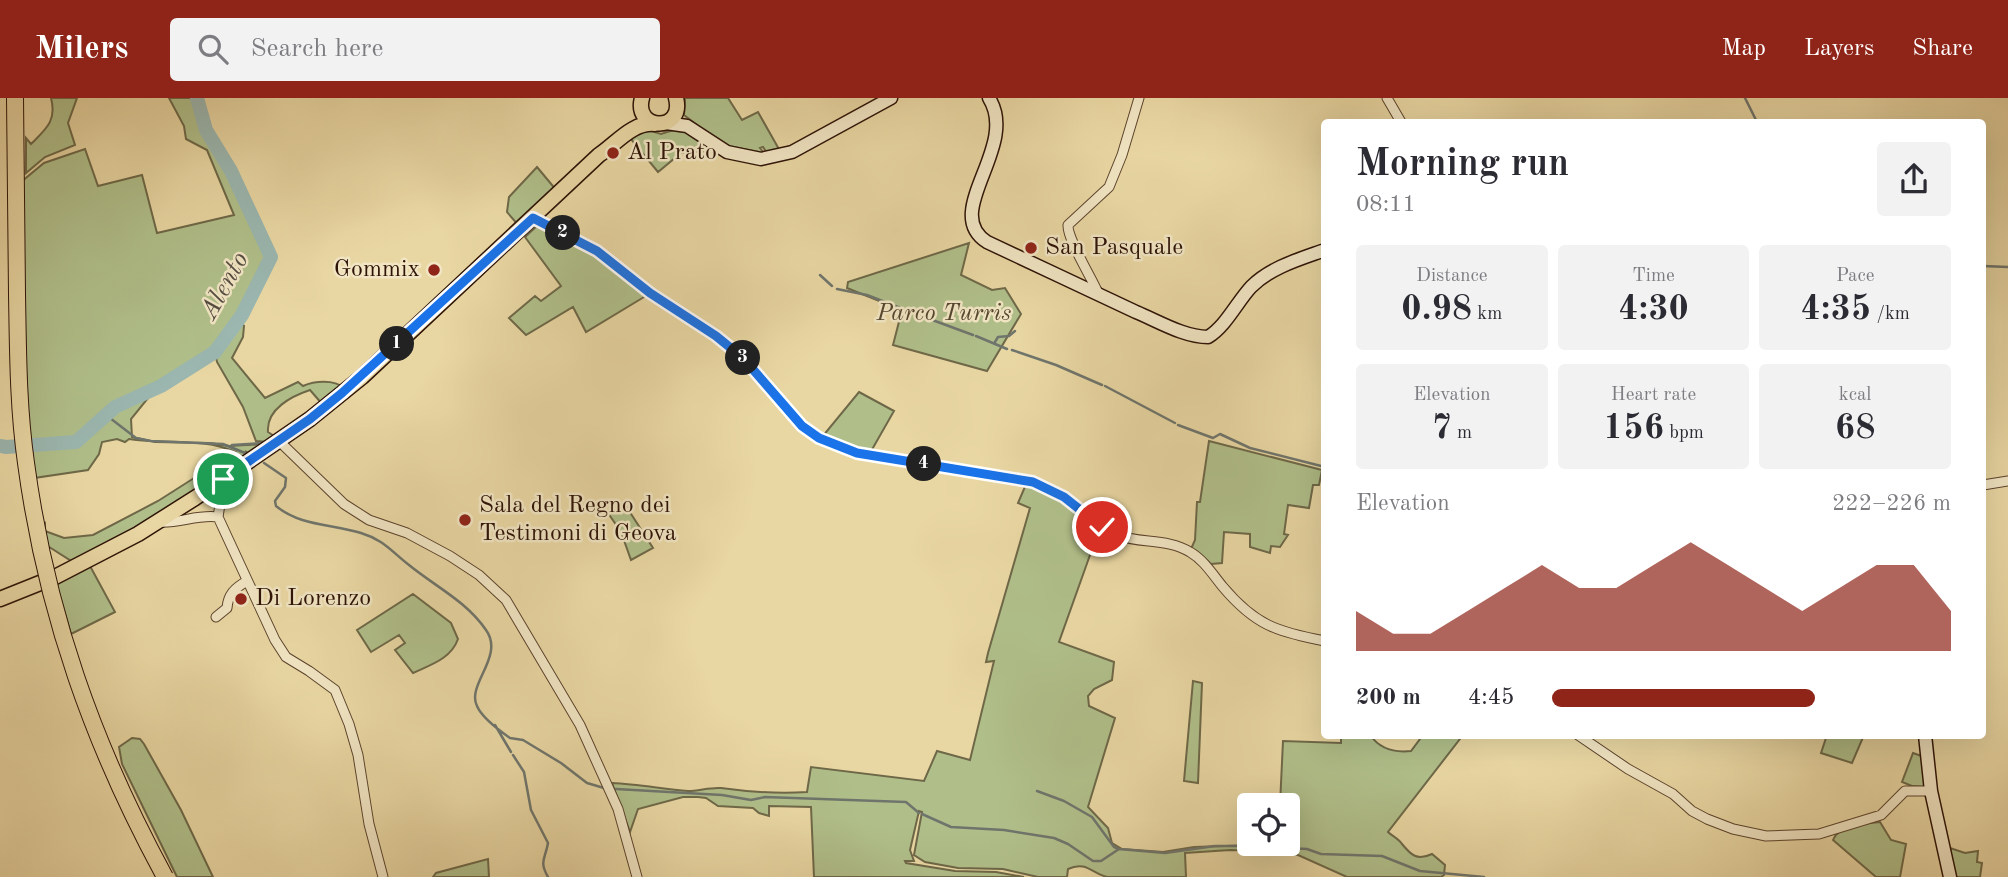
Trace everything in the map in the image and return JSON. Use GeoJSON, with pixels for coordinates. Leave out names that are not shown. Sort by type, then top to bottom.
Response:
{"type":"FeatureCollection","features":[{"type":"Feature","properties":{"kind":"highway"},"geometry":{"type":"LineString","coordinates":[[6,98],[9,384],[16,462],[28,537],[53,640],[75,707],[111,793],[154,877]]}},
{"type":"Feature","properties":{"kind":"highway"},"geometry":{"type":"LineString","coordinates":[[15,98],[18,383],[26,462],[40,548],[61,634],[87,712],[122,793],[165,877]]}},
{"type":"Feature","properties":{"kind":"main road"},"geometry":{"type":"LineString","coordinates":[[639,101],[644,117],[661,123]]}},
{"type":"Feature","properties":{"kind":"main road"},"geometry":{"type":"LineString","coordinates":[[599,155],[639,101]]}},
{"type":"Feature","properties":{"kind":"main road"},"geometry":{"type":"LineString","coordinates":[[0,599],[85,562],[158,522],[279,441],[348,388],[599,155],[634,127],[661,123],[674,117],[678,102]]}},
{"type":"Feature","properties":{"kind":"street"},"geometry":{"type":"LineString","coordinates":[[661,123],[682,124],[727,152],[761,159],[778,157],[809,143],[891,98]]}},
{"type":"Feature","properties":{"kind":"street"},"geometry":{"type":"LineString","coordinates":[[989,98],[996,115],[996,137],[972,204],[973,228],[979,237],[987,242],[1099,295],[1166,325],[1208,337],[1261,278],[1321,252]]}},
{"type":"Feature","properties":{"kind":"street"},"geometry":{"type":"LineString","coordinates":[[1099,295],[1067,230],[1068,225],[1109,187],[1139,98]]}},
{"type":"Feature","properties":{"kind":"street"},"geometry":{"type":"LineString","coordinates":[[1387,98],[1399,119]]}},
{"type":"Feature","properties":{"kind":"street"},"geometry":{"type":"LineString","coordinates":[[678,102],[683,120],[696,132]]}},
{"type":"Feature","properties":{"kind":"street"},"geometry":{"type":"LineString","coordinates":[[533,218],[597,251],[650,293],[716,336],[743,358],[802,426],[819,438],[857,453],[1016,477],[1046,486],[1117,535],[1130,540],[1171,544],[1194,554],[1246,611],[1264,624],[1321,640]]}},
{"type":"Feature","properties":{"kind":"street"},"geometry":{"type":"LineString","coordinates":[[279,441],[344,504],[369,520],[407,533],[450,556],[479,575],[506,600],[580,725],[618,809],[637,877]]}},
{"type":"Feature","properties":{"kind":"street"},"geometry":{"type":"LineString","coordinates":[[223,479],[218,517],[275,640],[286,657],[335,690],[349,724],[358,755],[369,824],[383,877]]}},
{"type":"Feature","properties":{"kind":"street"},"geometry":{"type":"LineString","coordinates":[[1986,485],[2008,481]]}},
{"type":"Feature","properties":{"kind":"street"},"geometry":{"type":"LineString","coordinates":[[158,522],[172,523],[201,516],[218,517]]}},
{"type":"Feature","properties":{"kind":"street"},"geometry":{"type":"LineString","coordinates":[[216,617],[228,608],[229,596],[234,590],[247,580]]}},
{"type":"Feature","properties":{"kind":"street"},"geometry":{"type":"LineString","coordinates":[[1584,739],[1628,769],[1673,794],[1692,811],[1707,819],[1732,829],[1766,836],[1819,834],[1881,815],[1905,791],[1931,791]]}},
{"type":"Feature","properties":{"kind":"street"},"geometry":{"type":"LineString","coordinates":[[1925,739],[1931,791],[1950,877]]}},
{"type":"Feature","properties":{"kind":"green space"},"geometry":{"type":"Polygon","coordinates":[[[51,98],[77,98],[68,123],[75,145],[45,157],[26,173],[26,138],[31,144],[49,124],[53,113],[51,98]]]}},
{"type":"Feature","properties":{"kind":"green space"},"geometry":{"type":"Polygon","coordinates":[[[169,98],[195,98],[204,129],[230,173],[245,212],[266,252],[264,268],[233,325],[216,347],[216,352],[240,322],[244,326],[243,337],[232,358],[265,398],[298,382],[303,386],[330,382],[344,388],[323,405],[310,390],[288,400],[276,410],[268,424],[268,432],[277,438],[269,442],[256,441],[243,407],[216,357],[148,398],[131,419],[132,437],[151,441],[129,439],[125,442],[117,439],[102,442],[99,454],[88,470],[34,478],[27,405],[21,182],[44,163],[85,149],[98,186],[142,175],[157,233],[234,215],[207,150],[186,139],[184,126],[169,98]]]}},
{"type":"Feature","properties":{"kind":"green space"},"geometry":{"type":"Polygon","coordinates":[[[685,98],[728,98],[742,120],[758,112],[780,151],[767,153],[763,147],[760,148],[764,153],[723,145],[684,115],[685,98]]]}},
{"type":"Feature","properties":{"kind":"green space"},"geometry":{"type":"Polygon","coordinates":[[[642,128],[661,134],[680,128],[713,151],[681,153],[658,172],[630,138],[642,128]]]}},
{"type":"Feature","properties":{"kind":"green space"},"geometry":{"type":"Polygon","coordinates":[[[537,167],[557,191],[519,226],[507,212],[509,197],[537,167]]]}},
{"type":"Feature","properties":{"kind":"green space"},"geometry":{"type":"Polygon","coordinates":[[[538,225],[597,254],[649,294],[586,332],[573,307],[526,335],[509,318],[535,296],[541,301],[561,286],[525,237],[538,225]]]}},
{"type":"Feature","properties":{"kind":"green space","name":"Parco Turris"},"geometry":{"type":"Polygon","coordinates":[[[969,243],[961,275],[992,290],[1005,288],[1021,314],[987,371],[893,345],[902,310],[847,288],[848,282],[969,243]]]}},
{"type":"Feature","properties":{"kind":"green space"},"geometry":{"type":"Polygon","coordinates":[[[859,392],[894,411],[870,453],[822,437],[859,392]]]}},
{"type":"Feature","properties":{"kind":"green space"},"geometry":{"type":"Polygon","coordinates":[[[1209,441],[1321,470],[1319,485],[1313,485],[1309,508],[1288,505],[1284,534],[1288,535],[1280,547],[1271,546],[1270,553],[1250,547],[1250,534],[1224,532],[1222,563],[1211,564],[1191,549],[1195,540],[1197,502],[1200,502],[1209,441]]]}},
{"type":"Feature","properties":{"kind":"green space"},"geometry":{"type":"Polygon","coordinates":[[[193,443],[210,443],[229,446],[267,444],[252,455],[245,451],[250,456],[141,526],[73,562],[46,545],[42,524],[45,523],[45,531],[64,538],[93,535],[158,501],[235,452],[210,444],[193,443]]]}},
{"type":"Feature","properties":{"kind":"green space"},"geometry":{"type":"Polygon","coordinates":[[[1027,482],[1040,486],[1100,527],[1059,642],[1114,662],[1112,680],[1094,689],[1088,696],[1089,706],[1115,718],[1088,807],[1108,828],[1112,843],[1122,849],[1163,852],[1194,847],[1237,846],[1237,850],[1185,853],[1186,877],[1108,877],[1080,866],[1068,869],[1067,877],[1038,877],[1003,869],[958,868],[925,862],[914,855],[922,812],[919,811],[910,850],[914,861],[905,861],[906,863],[955,871],[996,872],[1024,877],[814,877],[811,807],[769,806],[769,816],[753,808],[718,806],[706,798],[683,797],[638,809],[630,832],[612,783],[688,791],[717,788],[807,792],[811,767],[924,781],[937,751],[970,760],[994,661],[986,662],[988,653],[1030,508],[1018,503],[1027,482]]]}},
{"type":"Feature","properties":{"kind":"green space"},"geometry":{"type":"Polygon","coordinates":[[[624,503],[653,548],[631,560],[621,532],[608,513],[624,503]]]}},
{"type":"Feature","properties":{"kind":"green space"},"geometry":{"type":"Polygon","coordinates":[[[90,566],[115,612],[71,634],[56,583],[90,566]]]}},
{"type":"Feature","properties":{"kind":"green space"},"geometry":{"type":"Polygon","coordinates":[[[413,594],[451,623],[458,639],[445,656],[413,673],[395,650],[405,643],[399,635],[371,652],[357,630],[413,594]]]}},
{"type":"Feature","properties":{"kind":"green space"},"geometry":{"type":"Polygon","coordinates":[[[1193,681],[1202,683],[1198,783],[1184,781],[1193,681]]]}},
{"type":"Feature","properties":{"kind":"green space"},"geometry":{"type":"Polygon","coordinates":[[[132,738],[140,739],[144,744],[181,810],[213,877],[177,877],[122,764],[119,747],[132,738]]]}},
{"type":"Feature","properties":{"kind":"green space"},"geometry":{"type":"Polygon","coordinates":[[[1341,739],[1373,739],[1393,751],[1411,751],[1420,739],[1460,739],[1388,832],[1415,856],[1432,854],[1445,865],[1444,875],[1347,877],[1300,856],[1300,793],[1281,793],[1283,741],[1341,743],[1341,739]]]}},
{"type":"Feature","properties":{"kind":"green space"},"geometry":{"type":"Polygon","coordinates":[[[1826,739],[1862,739],[1852,763],[1821,753],[1826,739]]]}},
{"type":"Feature","properties":{"kind":"green space"},"geometry":{"type":"Polygon","coordinates":[[[1913,753],[1927,758],[1925,787],[1902,782],[1913,753]]]}},
{"type":"Feature","properties":{"kind":"green space"},"geometry":{"type":"Polygon","coordinates":[[[1880,822],[1891,840],[1906,844],[1900,877],[1876,877],[1833,840],[1847,828],[1880,822]]]}},
{"type":"Feature","properties":{"kind":"green space"},"geometry":{"type":"Polygon","coordinates":[[[1950,848],[1965,853],[1978,851],[1977,862],[1982,863],[1980,877],[1953,877],[1950,848]]]}},
{"type":"Feature","properties":{"kind":"green space"},"geometry":{"type":"Polygon","coordinates":[[[488,859],[489,877],[433,877],[436,873],[488,859]]]}},
{"type":"Feature","properties":{"kind":"waterway","name":"Alento"},"geometry":{"type":"LineString","coordinates":[[0,446],[76,442],[115,407],[161,386],[215,352],[242,315],[271,257],[231,171],[206,130],[197,98]]}},
{"type":"Feature","properties":{"kind":"waterway"},"geometry":{"type":"LineString","coordinates":[[1745,98],[1756,119]]}},
{"type":"Feature","properties":{"kind":"waterway"},"geometry":{"type":"LineString","coordinates":[[1986,266],[2008,267]]}},
{"type":"Feature","properties":{"kind":"waterway"},"geometry":{"type":"LineString","coordinates":[[820,275],[832,286]]}},
{"type":"Feature","properties":{"kind":"waterway"},"geometry":{"type":"LineString","coordinates":[[837,289],[867,295],[903,309]]}},
{"type":"Feature","properties":{"kind":"waterway"},"geometry":{"type":"LineString","coordinates":[[908,311],[973,335]]}},
{"type":"Feature","properties":{"kind":"waterway"},"geometry":{"type":"LineString","coordinates":[[995,342],[998,337],[1009,336],[1015,331]]}},
{"type":"Feature","properties":{"kind":"waterway"},"geometry":{"type":"LineString","coordinates":[[976,336],[1007,349]]}},
{"type":"Feature","properties":{"kind":"waterway"},"geometry":{"type":"LineString","coordinates":[[1012,350],[1102,385]]}},
{"type":"Feature","properties":{"kind":"waterway"},"geometry":{"type":"LineString","coordinates":[[1105,386],[1175,423]]}},
{"type":"Feature","properties":{"kind":"waterway"},"geometry":{"type":"LineString","coordinates":[[106,415],[136,438],[223,444],[250,455]]}},
{"type":"Feature","properties":{"kind":"waterway"},"geometry":{"type":"LineString","coordinates":[[1178,425],[1213,438],[1220,434],[1250,448],[1321,466]]}},
{"type":"Feature","properties":{"kind":"waterway"},"geometry":{"type":"LineString","coordinates":[[232,445],[263,443]]}},
{"type":"Feature","properties":{"kind":"waterway"},"geometry":{"type":"LineString","coordinates":[[264,463],[286,478],[285,487],[275,501],[276,506],[285,513],[376,539],[469,611],[491,640],[489,660],[476,689],[475,698],[483,715],[510,738],[523,740],[561,763],[587,783],[604,788]]}},
{"type":"Feature","properties":{"kind":"waterway"},"geometry":{"type":"LineString","coordinates":[[495,725],[511,752]]}},
{"type":"Feature","properties":{"kind":"waterway"},"geometry":{"type":"LineString","coordinates":[[513,755],[524,772],[531,810],[548,843],[543,864],[548,877]]}},
{"type":"Feature","properties":{"kind":"waterway"},"geometry":{"type":"LineString","coordinates":[[616,789],[722,795],[751,800],[765,797],[906,802],[919,813]]}},
{"type":"Feature","properties":{"kind":"waterway"},"geometry":{"type":"LineString","coordinates":[[1037,791],[1064,801],[1092,817],[1114,847],[1119,849]]}},
{"type":"Feature","properties":{"kind":"waterway"},"geometry":{"type":"LineString","coordinates":[[922,814],[951,827],[1004,830],[1054,838],[1093,861],[1101,861],[1119,849],[1165,853],[1215,846],[1252,846],[1307,849],[1321,854],[1382,856],[1420,871],[1484,877]]}},
{"type":"Feature","properties":{"kind":"place","name":"Al Prato"},"geometry":{"type":"Point","coordinates":[613,153]}},
{"type":"Feature","properties":{"kind":"place","name":"San Pasquale"},"geometry":{"type":"Point","coordinates":[1031,248]}},
{"type":"Feature","properties":{"kind":"place","name":"Gommix"},"geometry":{"type":"Point","coordinates":[434,270]}},
{"type":"Feature","properties":{"kind":"place","name":"Sala del Regno dei Testimoni di Geova"},"geometry":{"type":"Point","coordinates":[465,520]}},
{"type":"Feature","properties":{"kind":"place","name":"Di Lorenzo"},"geometry":{"type":"Point","coordinates":[241,599]}},
{"type":"Feature","properties":{"kind":"route"},"geometry":{"type":"LineString","coordinates":[[223,479],[310,419],[362,377],[533,218],[597,251],[650,293],[716,336],[743,358],[802,426],[819,438],[857,453],[1016,477],[1046,486],[1102,527]]}}]}
